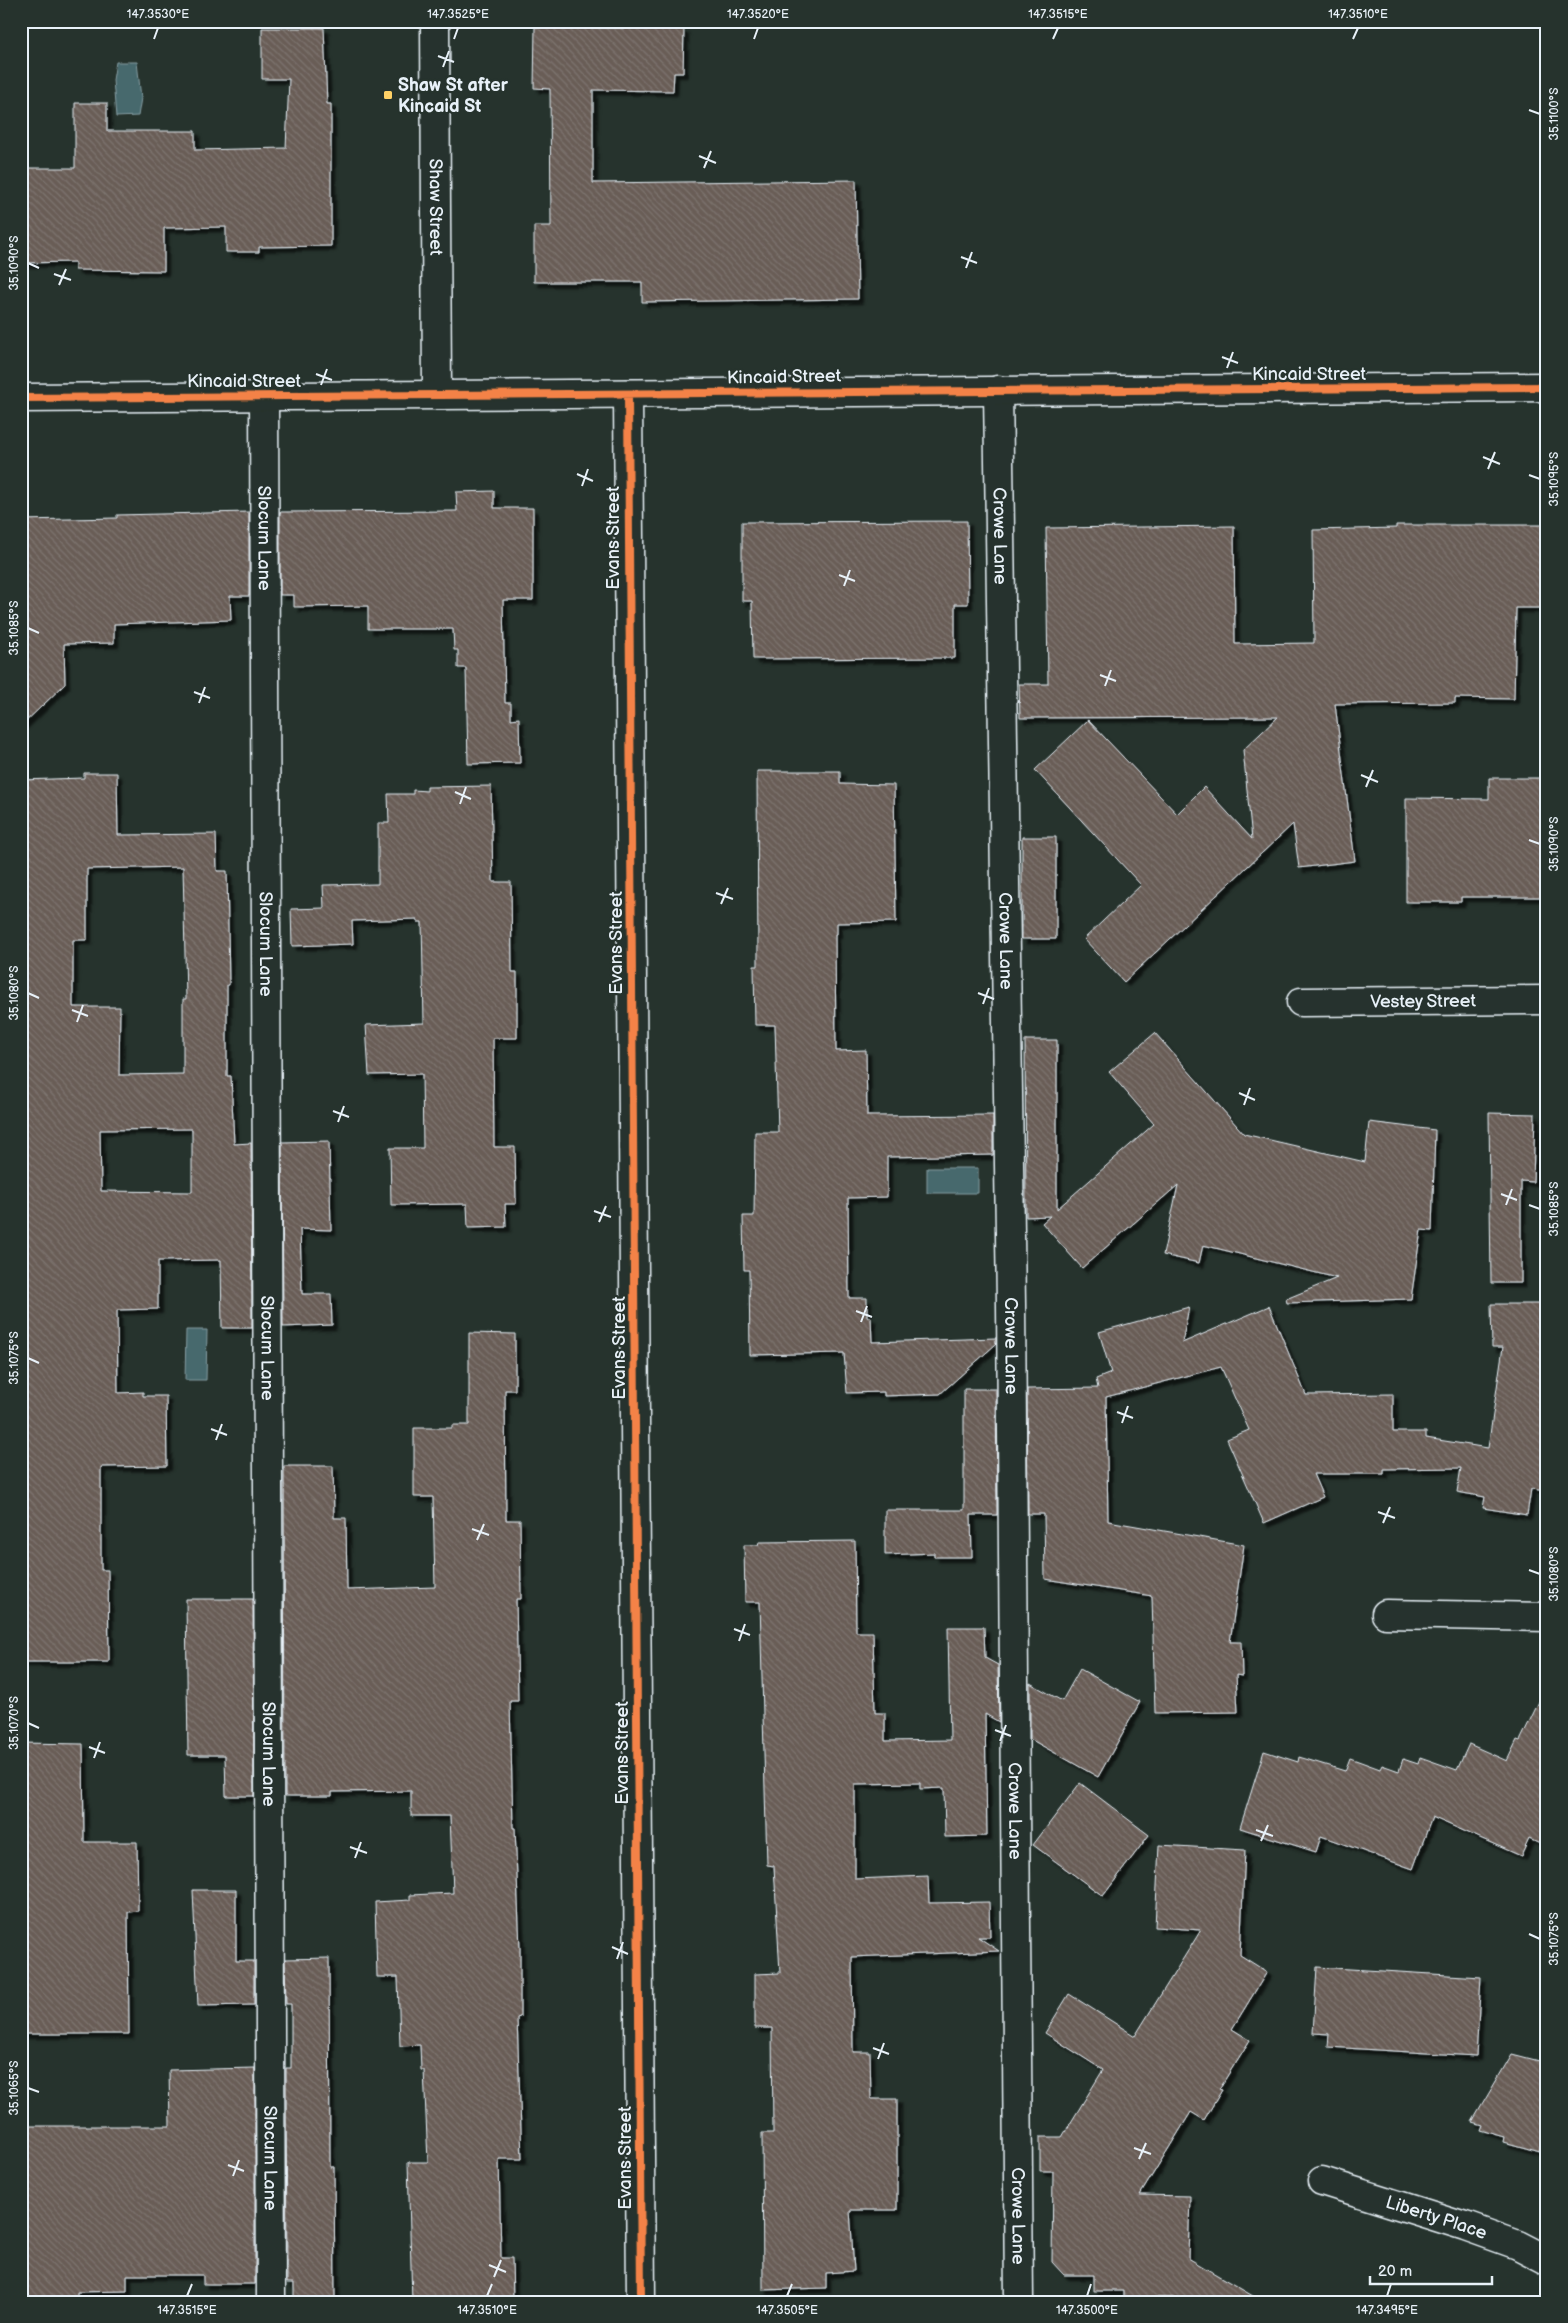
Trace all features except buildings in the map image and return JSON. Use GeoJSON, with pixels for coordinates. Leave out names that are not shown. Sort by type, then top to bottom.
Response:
{"type":"FeatureCollection","features":[{"type":"Feature","properties":{"kind":"street","name":"Shaw Street"},"geometry":{"type":"LineString","coordinates":[[435,21],[437,394]]}},
{"type":"Feature","properties":{"kind":"street","name":"Kincaid Street"},"geometry":{"type":"LineString","coordinates":[[21,398],[998,390],[1547,388]]}},
{"type":"Feature","properties":{"kind":"street","name":"Crowe Lane"},"geometry":{"type":"LineString","coordinates":[[998,390],[1011,1314],[1019,2302]]}},
{"type":"Feature","properties":{"kind":"street","name":"Evans Street"},"geometry":{"type":"LineString","coordinates":[[628,394],[640,2302]]}},
{"type":"Feature","properties":{"kind":"street","name":"Slocum Lane"},"geometry":{"type":"LineString","coordinates":[[264,396],[271,2302]]}},
{"type":"Feature","properties":{"kind":"street","name":"Vestey Street"},"geometry":{"type":"LineString","coordinates":[[1300,1002],[1547,1000]]}},
{"type":"Feature","properties":{"kind":"street"},"geometry":{"type":"LineString","coordinates":[[1386,1614],[1547,1617]]}},
{"type":"Feature","properties":{"kind":"street","name":"Liberty Place"},"geometry":{"type":"LineString","coordinates":[[1322,2181],[1474,2229],[1518,2245],[1547,2260]]}},
{"type":"Feature","properties":{"kind":"water"},"geometry":{"type":"Polygon","coordinates":[[[116,62],[137,62],[141,98],[138,116],[116,117],[113,80],[116,62]]]}},
{"type":"Feature","properties":{"kind":"water"},"geometry":{"type":"Polygon","coordinates":[[[927,1168],[978,1168],[978,1193],[927,1193],[927,1168]]]}},
{"type":"Feature","properties":{"kind":"water"},"geometry":{"type":"Polygon","coordinates":[[[186,1330],[207,1330],[206,1380],[185,1380],[186,1330]]]}},
{"type":"Feature","properties":{"kind":"cycle path"},"geometry":{"type":"LineString","coordinates":[[21,398],[1547,387]]}},
{"type":"Feature","properties":{"kind":"cycle path"},"geometry":{"type":"LineString","coordinates":[[628,394],[641,2302]]}},
{"type":"Feature","properties":{"kind":"place","name":"Shaw St after Kincaid St"},"geometry":{"type":"Point","coordinates":[388,95]}}]}
